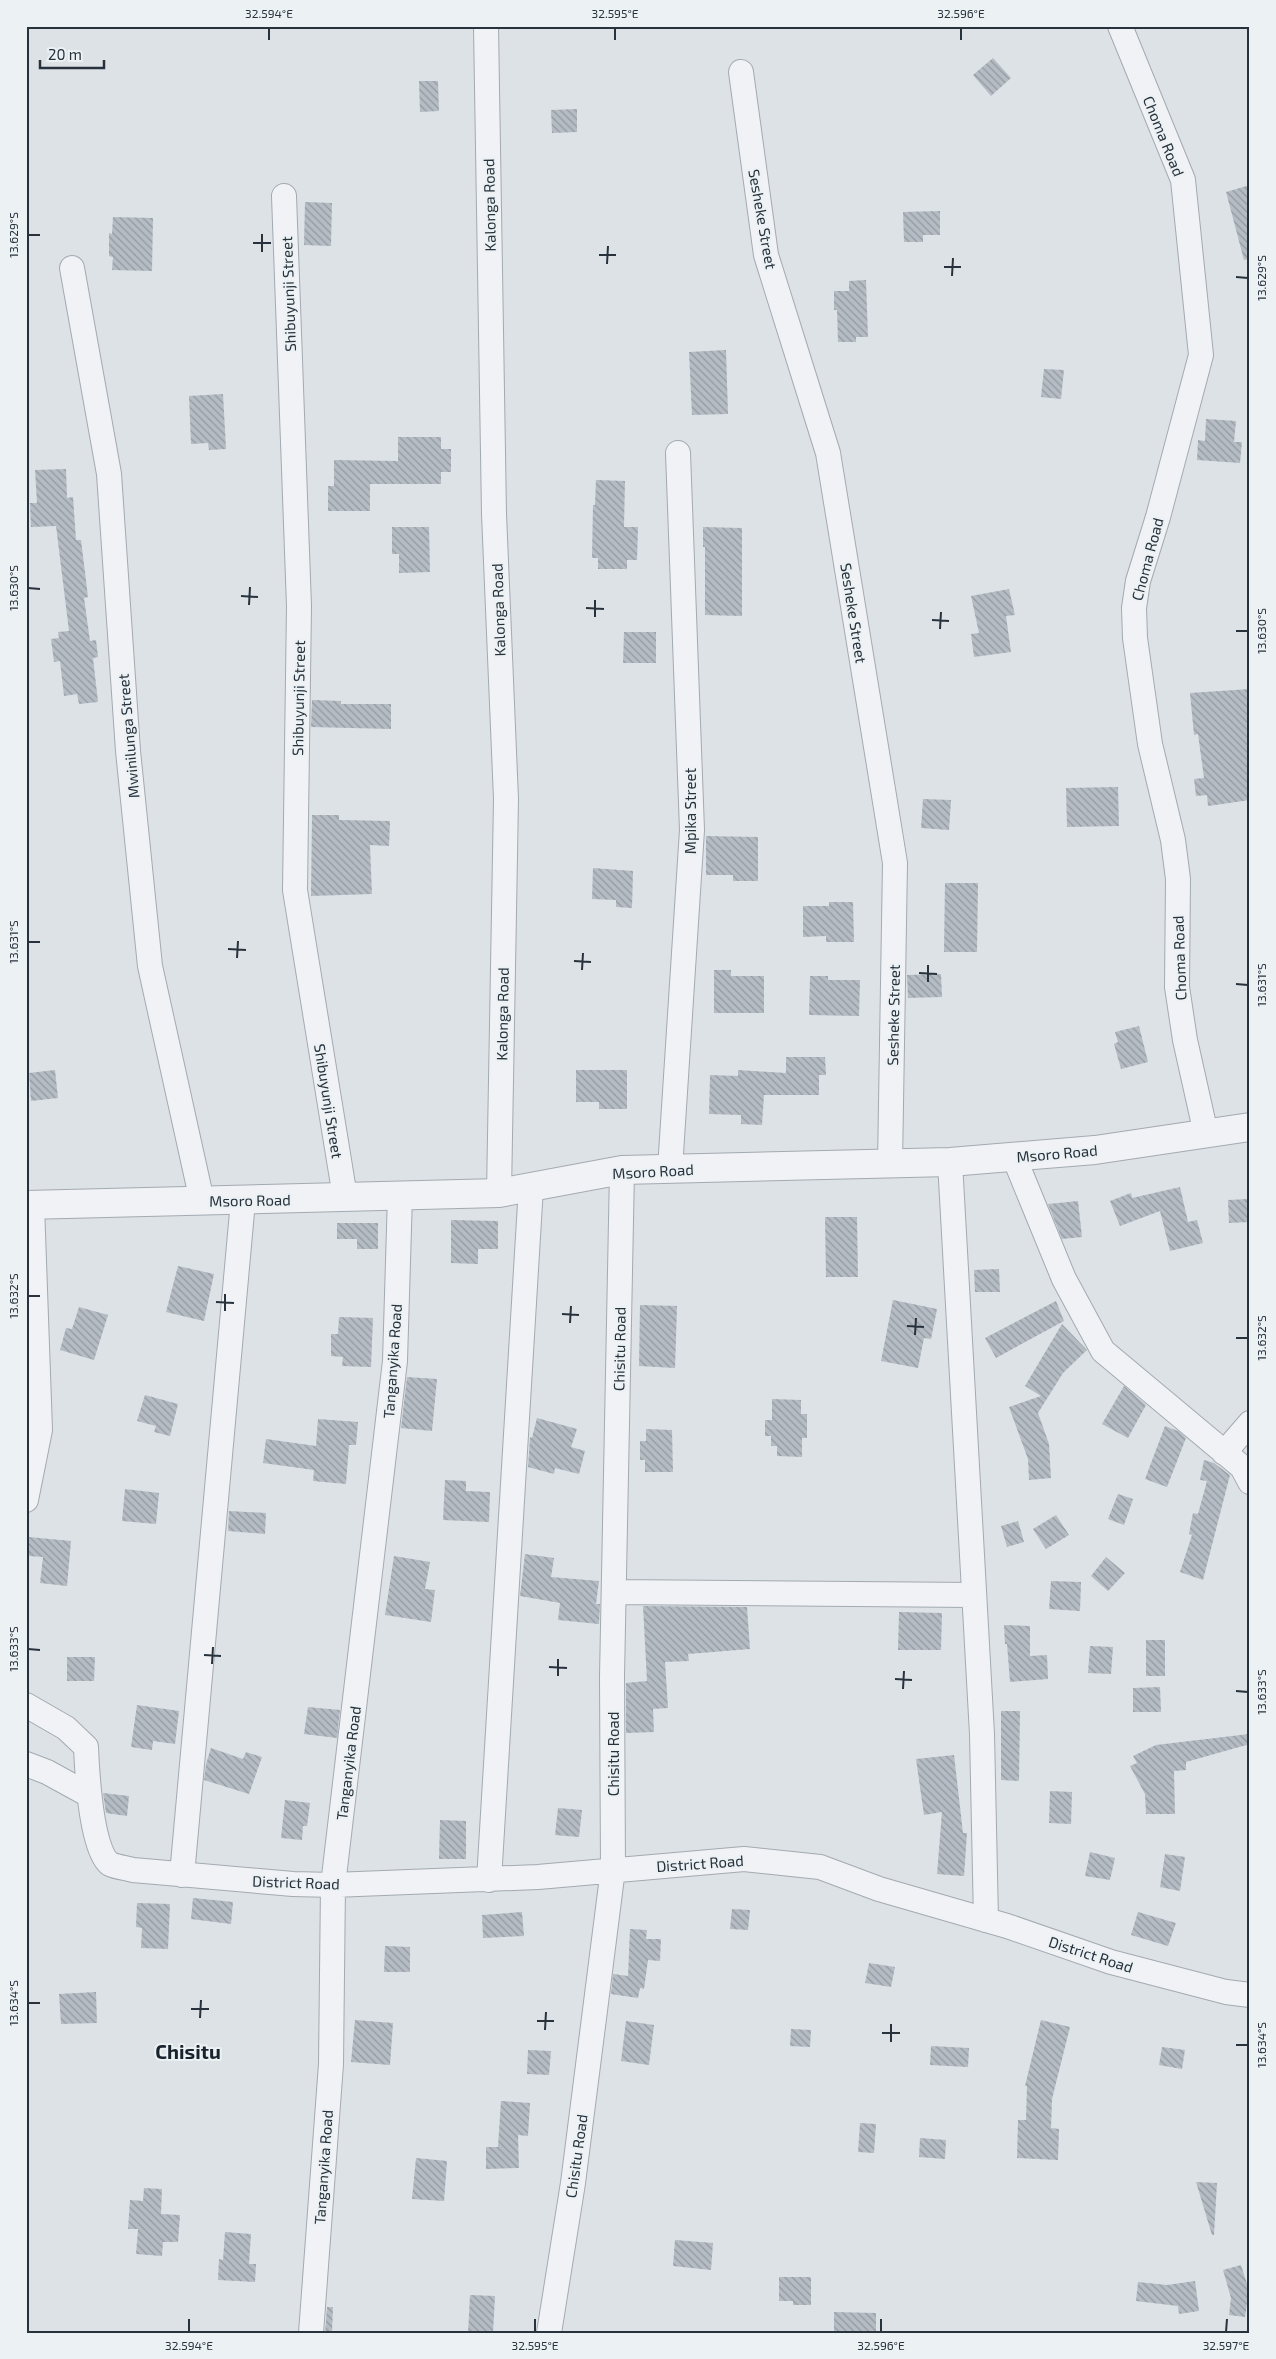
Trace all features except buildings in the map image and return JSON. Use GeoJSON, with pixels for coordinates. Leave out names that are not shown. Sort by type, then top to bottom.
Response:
{"type":"FeatureCollection","features":[{"type":"Feature","properties":{"kind":"street","name":"Kalonga Road"},"geometry":{"type":"LineString","coordinates":[[486,26],[494,514],[506,799],[500,1193]]}},
{"type":"Feature","properties":{"kind":"street","name":"Choma Road"},"geometry":{"type":"LineString","coordinates":[[1120,26],[1182,180],[1201,355],[1158,517],[1138,581],[1134,608],[1135,638],[1150,744],[1173,840],[1178,879],[1176,934],[1180,1005],[1185,1040],[1206,1134]]}},
{"type":"Feature","properties":{"kind":"street","name":"Sesheke Street"},"geometry":{"type":"LineString","coordinates":[[741,72],[766,255],[828,453],[895,863],[890,1164]]}},
{"type":"Feature","properties":{"kind":"street","name":"Shibuyunji Street"},"geometry":{"type":"LineString","coordinates":[[284,196],[299,606],[295,890],[345,1197]]}},
{"type":"Feature","properties":{"kind":"street","name":"Mwinilunga Street"},"geometry":{"type":"LineString","coordinates":[[72,268],[109,474],[128,751],[150,966],[202,1201]]}},
{"type":"Feature","properties":{"kind":"street","name":"Mpika Street"},"geometry":{"type":"LineString","coordinates":[[670,1169],[692,830],[678,454]]}},
{"type":"Feature","properties":{"kind":"street","name":"Msoro Road"},"geometry":{"type":"LineString","coordinates":[[29,1205],[500,1193],[622,1170],[950,1162],[1095,1150],[1250,1127]]}},
{"type":"Feature","properties":{"kind":"street"},"geometry":{"type":"LineString","coordinates":[[1014,1157],[1064,1279],[1103,1351],[1242,1467],[1250,1482]]}},
{"type":"Feature","properties":{"kind":"street"},"geometry":{"type":"LineString","coordinates":[[950,1162],[982,1734],[986,1920]]}},
{"type":"Feature","properties":{"kind":"street","name":"Chisitu Road"},"geometry":{"type":"LineString","coordinates":[[549,2333],[574,2183],[613,1869],[614,1592],[622,1170]]}},
{"type":"Feature","properties":{"kind":"street"},"geometry":{"type":"LineString","coordinates":[[489,1880],[531,1187]]}},
{"type":"Feature","properties":{"kind":"street","name":"Tanganyika Road"},"geometry":{"type":"LineString","coordinates":[[311,2333],[331,2064],[333,1885],[395,1361],[400,1196]]}},
{"type":"Feature","properties":{"kind":"street"},"geometry":{"type":"LineString","coordinates":[[182,1875],[243,1201]]}},
{"type":"Feature","properties":{"kind":"street"},"geometry":{"type":"LineString","coordinates":[[26,1500],[40,1430],[29,1205]]}},
{"type":"Feature","properties":{"kind":"street"},"geometry":{"type":"LineString","coordinates":[[1224,1453],[1250,1423]]}},
{"type":"Feature","properties":{"kind":"street"},"geometry":{"type":"LineString","coordinates":[[614,1592],[974,1595]]}},
{"type":"Feature","properties":{"kind":"street","name":"District Road"},"geometry":{"type":"LineString","coordinates":[[26,1705],[66,1728],[86,1747],[89,1794],[99,1848],[110,1864],[133,1870],[293,1884],[333,1885],[489,1880],[744,1859],[820,1867],[879,1889],[986,1920],[1111,1962],[1226,1992],[1250,1995]]}},
{"type":"Feature","properties":{"kind":"street"},"geometry":{"type":"LineString","coordinates":[[26,1764],[47,1772],[89,1794]]}},
{"type":"Feature","properties":{"kind":"district","name":"Chisitu"},"geometry":{"type":"Point","coordinates":[188,2051]}}]}
